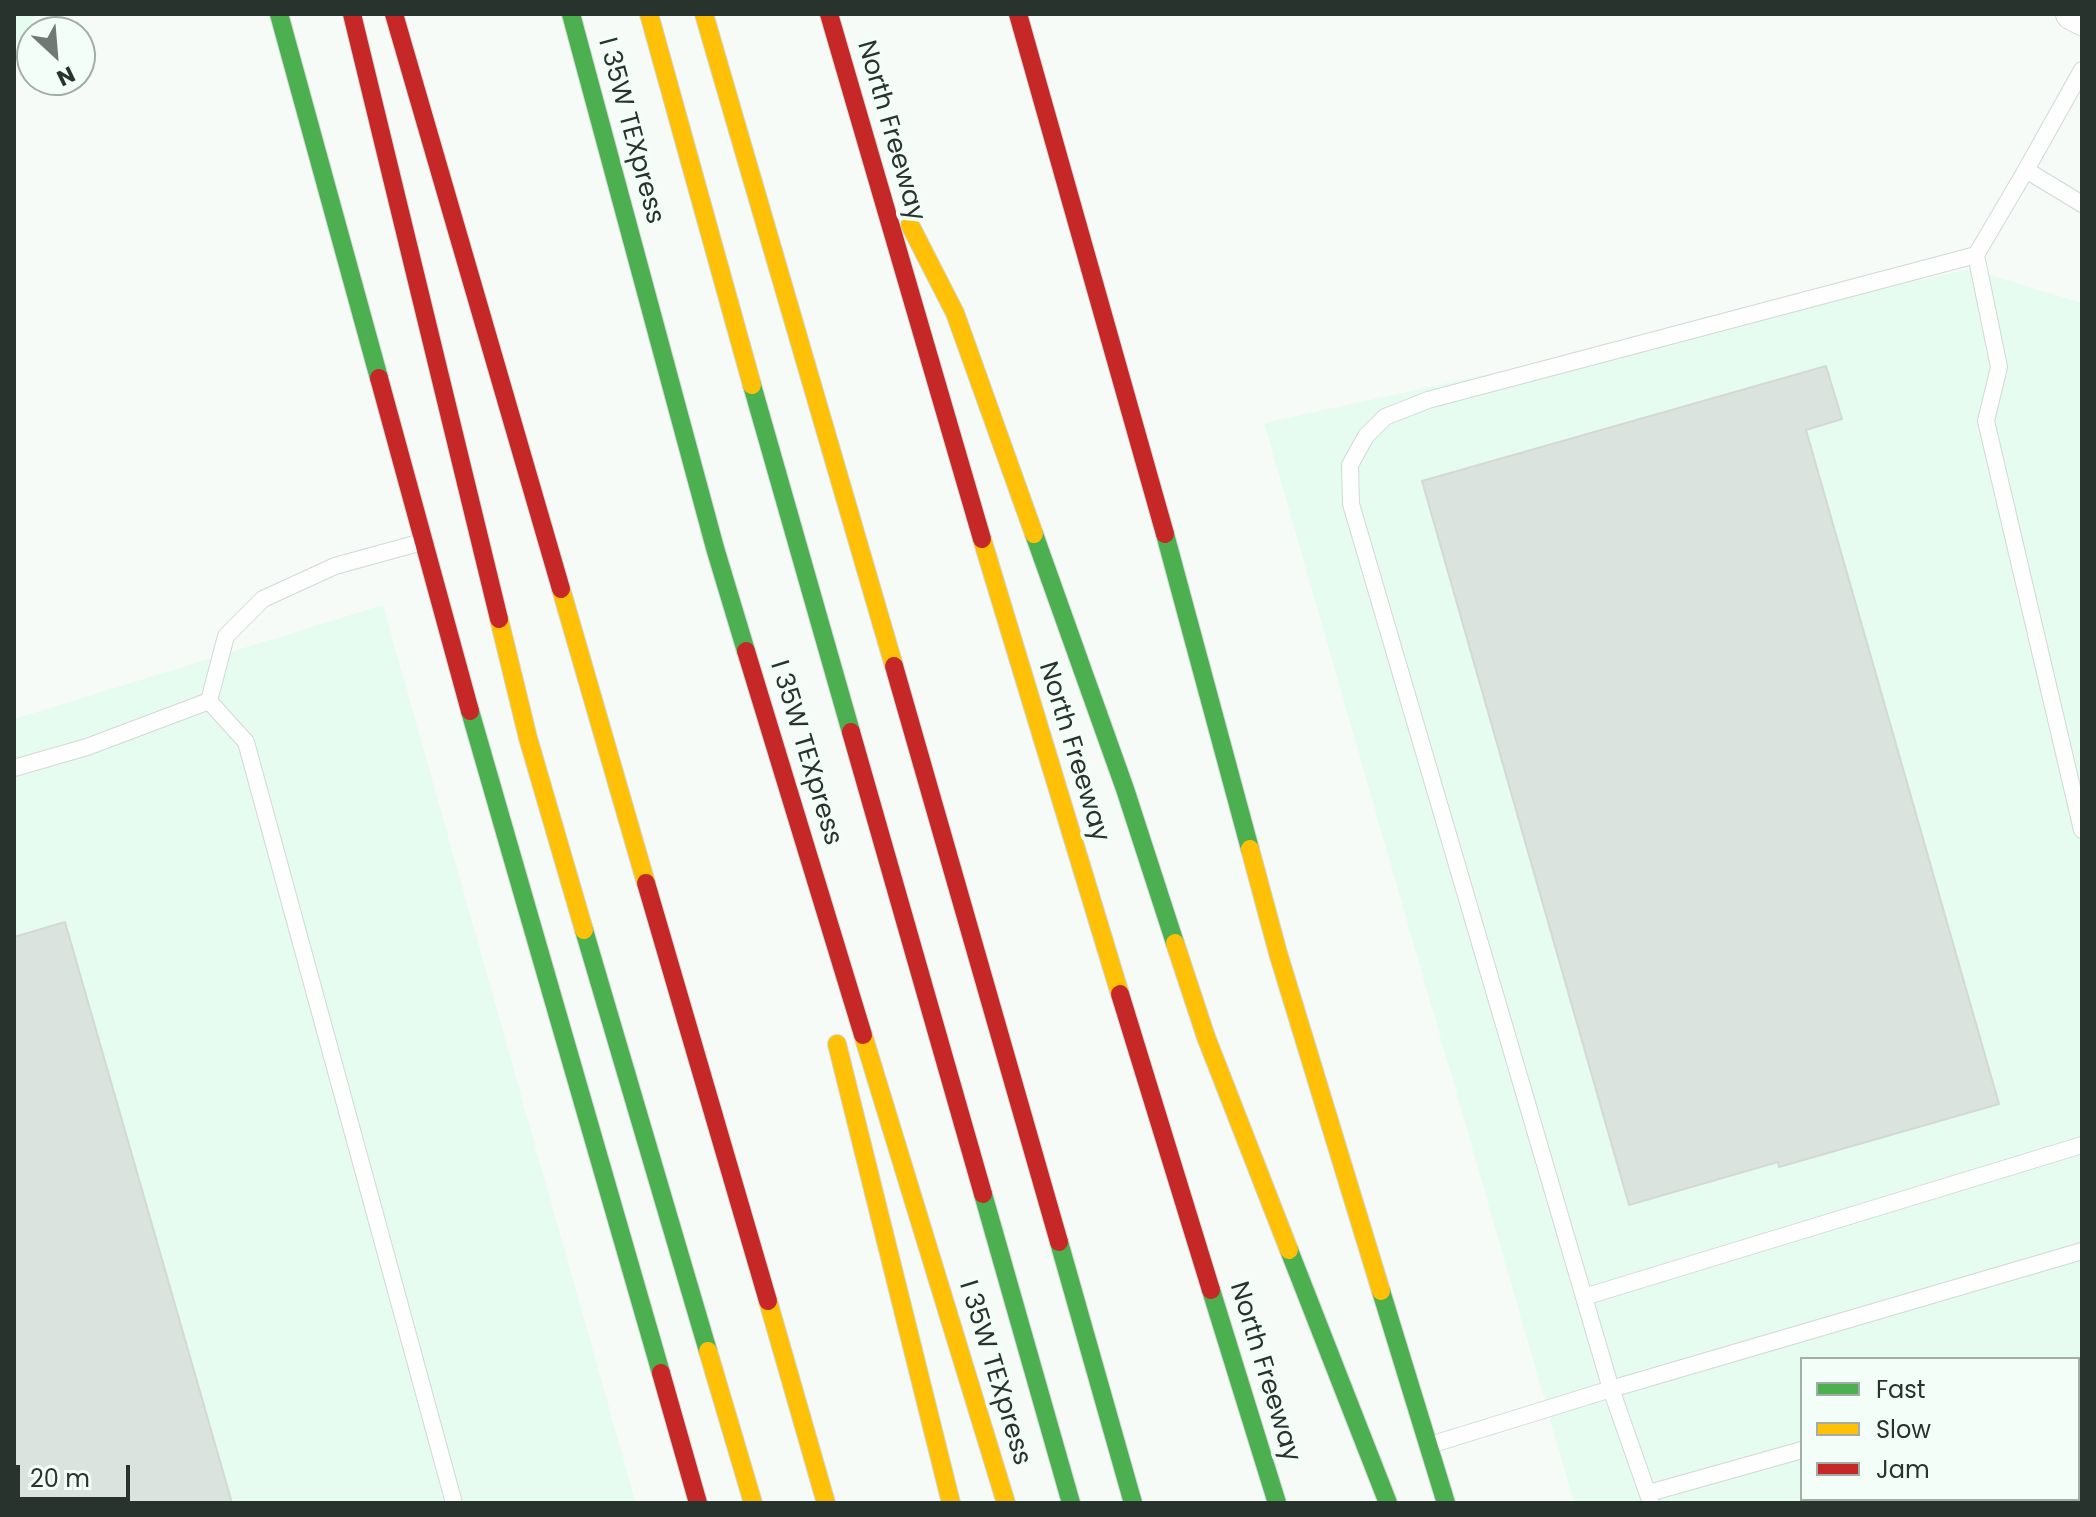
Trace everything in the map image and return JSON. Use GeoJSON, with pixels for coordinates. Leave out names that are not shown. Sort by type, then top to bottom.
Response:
{"type":"FeatureCollection","features":[{"type":"Feature","properties":{"kind":"main road"},"geometry":{"type":"LineString","coordinates":[[279,14],[496,805],[698,1503]]}},
{"type":"Feature","properties":{"kind":"main road"},"geometry":{"type":"LineString","coordinates":[[352,14],[528,738],[753,1503]]}},
{"type":"Feature","properties":{"kind":"main road"},"geometry":{"type":"LineString","coordinates":[[394,14],[826,1503]]}},
{"type":"Feature","properties":{"kind":"main road","name":"I 35W TEXpress"},"geometry":{"type":"LineString","coordinates":[[571,14],[715,548],[1006,1503]]}},
{"type":"Feature","properties":{"kind":"main road","name":"I 35W TEXpress"},"geometry":{"type":"LineString","coordinates":[[649,14],[719,270],[1071,1503]]}},
{"type":"Feature","properties":{"kind":"main road"},"geometry":{"type":"LineString","coordinates":[[704,14],[958,884],[1133,1503]]}},
{"type":"Feature","properties":{"kind":"main road","name":"North Freeway"},"geometry":{"type":"LineString","coordinates":[[829,14],[929,362],[1083,876],[1277,1503]]}},
{"type":"Feature","properties":{"kind":"main road"},"geometry":{"type":"LineString","coordinates":[[1018,14],[1167,540],[1278,953],[1446,1503]]}},
{"type":"Feature","properties":{"kind":"main road"},"geometry":{"type":"LineString","coordinates":[[865,136],[955,313],[1125,789],[1206,1037],[1388,1503]]}},
{"type":"Feature","properties":{"kind":"main road"},"geometry":{"type":"LineString","coordinates":[[715,548],[799,887]]}},
{"type":"Feature","properties":{"kind":"main road"},"geometry":{"type":"LineString","coordinates":[[833,1026],[951,1503]]}},
{"type":"Feature","properties":{"kind":"street"},"geometry":{"type":"LineString","coordinates":[[2071,14],[2082,20]]}},
{"type":"Feature","properties":{"kind":"lane"},"geometry":{"type":"LineString","coordinates":[[2082,70],[1976,255],[1999,367],[1986,421],[2082,830]]}},
{"type":"Feature","properties":{"kind":"lane"},"geometry":{"type":"LineString","coordinates":[[2026,170],[2082,204]]}},
{"type":"Feature","properties":{"kind":"lane"},"geometry":{"type":"LineString","coordinates":[[1800,1451],[1650,1498],[1611,1389],[1351,504],[1350,465],[1366,436],[1385,417],[1428,400],[1976,255]]}},
{"type":"Feature","properties":{"kind":"lane"},"geometry":{"type":"LineString","coordinates":[[209,701],[226,636],[263,599],[335,566],[424,542]]}},
{"type":"Feature","properties":{"kind":"lane"},"geometry":{"type":"LineString","coordinates":[[14,768],[87,747],[209,701]]}},
{"type":"Feature","properties":{"kind":"lane"},"geometry":{"type":"LineString","coordinates":[[209,701],[246,742],[454,1503]]}},
{"type":"Feature","properties":{"kind":"lane"},"geometry":{"type":"LineString","coordinates":[[1584,1297],[2082,1145]]}},
{"type":"Feature","properties":{"kind":"lane"},"geometry":{"type":"LineString","coordinates":[[1428,1445],[2082,1251]]}},
{"type":"Feature","properties":{"kind":"shaded area"},"geometry":{"type":"Polygon","coordinates":[[[14,14],[38,14],[16,16],[14,46],[14,14]]]}},
{"type":"Feature","properties":{"kind":"shaded area"},"geometry":{"type":"Polygon","coordinates":[[[1970,269],[2082,303],[2082,1503],[1574,1503],[1264,423],[1970,269]]]}},
{"type":"Feature","properties":{"kind":"shaded area"},"geometry":{"type":"Polygon","coordinates":[[[383,605],[636,1503],[14,1503],[14,719],[383,605]]]}},
{"type":"Feature","properties":{"kind":"building"},"geometry":{"type":"Polygon","coordinates":[[[1826,366],[1842,419],[1806,430],[1999,1104],[1779,1167],[1778,1162],[1629,1205],[1422,481],[1826,366]]]}},
{"type":"Feature","properties":{"kind":"building"},"geometry":{"type":"Polygon","coordinates":[[[65,922],[232,1503],[14,1503],[14,937],[65,922]]]}},
{"type":"Feature","properties":{"kind":"building"},"geometry":{"type":"Polygon","coordinates":[[[2080,1428],[2082,1503],[1839,1503],[2080,1501],[2080,1428]]]}},
{"type":"Feature","properties":{"kind":"traffic: fast"},"geometry":{"type":"LineString","coordinates":[[279,14],[379,378]]}},
{"type":"Feature","properties":{"kind":"traffic: fast"},"geometry":{"type":"LineString","coordinates":[[571,14],[715,548],[746,651]]}},
{"type":"Feature","properties":{"kind":"traffic: fast"},"geometry":{"type":"LineString","coordinates":[[752,385],[851,732]]}},
{"type":"Feature","properties":{"kind":"traffic: fast"},"geometry":{"type":"LineString","coordinates":[[1034,534],[1125,789],[1175,943]]}},
{"type":"Feature","properties":{"kind":"traffic: fast"},"geometry":{"type":"LineString","coordinates":[[1165,534],[1250,849]]}},
{"type":"Feature","properties":{"kind":"traffic: fast"},"geometry":{"type":"LineString","coordinates":[[470,711],[661,1373]]}},
{"type":"Feature","properties":{"kind":"traffic: fast"},"geometry":{"type":"LineString","coordinates":[[584,930],[708,1351]]}},
{"type":"Feature","properties":{"kind":"traffic: fast"},"geometry":{"type":"LineString","coordinates":[[983,1194],[1071,1503]]}},
{"type":"Feature","properties":{"kind":"traffic: fast"},"geometry":{"type":"LineString","coordinates":[[1059,1242],[1133,1503]]}},
{"type":"Feature","properties":{"kind":"traffic: fast"},"geometry":{"type":"LineString","coordinates":[[1289,1250],[1388,1503]]}},
{"type":"Feature","properties":{"kind":"traffic: fast"},"geometry":{"type":"LineString","coordinates":[[1211,1290],[1277,1503]]}},
{"type":"Feature","properties":{"kind":"traffic: fast"},"geometry":{"type":"LineString","coordinates":[[1381,1291],[1446,1503]]}},
{"type":"Feature","properties":{"kind":"traffic: slow"},"geometry":{"type":"LineString","coordinates":[[649,14],[752,385]]}},
{"type":"Feature","properties":{"kind":"traffic: slow"},"geometry":{"type":"LineString","coordinates":[[704,14],[894,666]]}},
{"type":"Feature","properties":{"kind":"traffic: slow"},"geometry":{"type":"LineString","coordinates":[[910,225],[955,313],[1034,534]]}},
{"type":"Feature","properties":{"kind":"traffic: slow"},"geometry":{"type":"LineString","coordinates":[[982,539],[1120,994]]}},
{"type":"Feature","properties":{"kind":"traffic: slow"},"geometry":{"type":"LineString","coordinates":[[561,589],[646,883]]}},
{"type":"Feature","properties":{"kind":"traffic: slow"},"geometry":{"type":"LineString","coordinates":[[499,619],[528,738],[584,930]]}},
{"type":"Feature","properties":{"kind":"traffic: slow"},"geometry":{"type":"LineString","coordinates":[[1250,849],[1278,953],[1381,1291]]}},
{"type":"Feature","properties":{"kind":"traffic: slow"},"geometry":{"type":"LineString","coordinates":[[1175,943],[1206,1037],[1289,1250]]}},
{"type":"Feature","properties":{"kind":"traffic: slow"},"geometry":{"type":"LineString","coordinates":[[863,1035],[1006,1503]]}},
{"type":"Feature","properties":{"kind":"traffic: slow"},"geometry":{"type":"LineString","coordinates":[[837,1044],[951,1503]]}},
{"type":"Feature","properties":{"kind":"traffic: slow"},"geometry":{"type":"LineString","coordinates":[[768,1301],[826,1503]]}},
{"type":"Feature","properties":{"kind":"traffic: slow"},"geometry":{"type":"LineString","coordinates":[[708,1351],[753,1503]]}},
{"type":"Feature","properties":{"kind":"traffic: jam"},"geometry":{"type":"LineString","coordinates":[[352,14],[499,619]]}},
{"type":"Feature","properties":{"kind":"traffic: jam"},"geometry":{"type":"LineString","coordinates":[[394,14],[561,589]]}},
{"type":"Feature","properties":{"kind":"traffic: jam"},"geometry":{"type":"LineString","coordinates":[[829,14],[982,539]]}},
{"type":"Feature","properties":{"kind":"traffic: jam"},"geometry":{"type":"LineString","coordinates":[[1018,14],[1165,534]]}},
{"type":"Feature","properties":{"kind":"traffic: jam"},"geometry":{"type":"LineString","coordinates":[[379,378],[470,711]]}},
{"type":"Feature","properties":{"kind":"traffic: jam"},"geometry":{"type":"LineString","coordinates":[[746,651],[863,1035]]}},
{"type":"Feature","properties":{"kind":"traffic: jam"},"geometry":{"type":"LineString","coordinates":[[894,666],[1059,1242]]}},
{"type":"Feature","properties":{"kind":"traffic: jam"},"geometry":{"type":"LineString","coordinates":[[851,732],[983,1194]]}},
{"type":"Feature","properties":{"kind":"traffic: jam"},"geometry":{"type":"LineString","coordinates":[[646,883],[768,1301]]}},
{"type":"Feature","properties":{"kind":"traffic: jam"},"geometry":{"type":"LineString","coordinates":[[1120,994],[1211,1290]]}},
{"type":"Feature","properties":{"kind":"traffic: jam"},"geometry":{"type":"LineString","coordinates":[[661,1373],[698,1503]]}}]}
